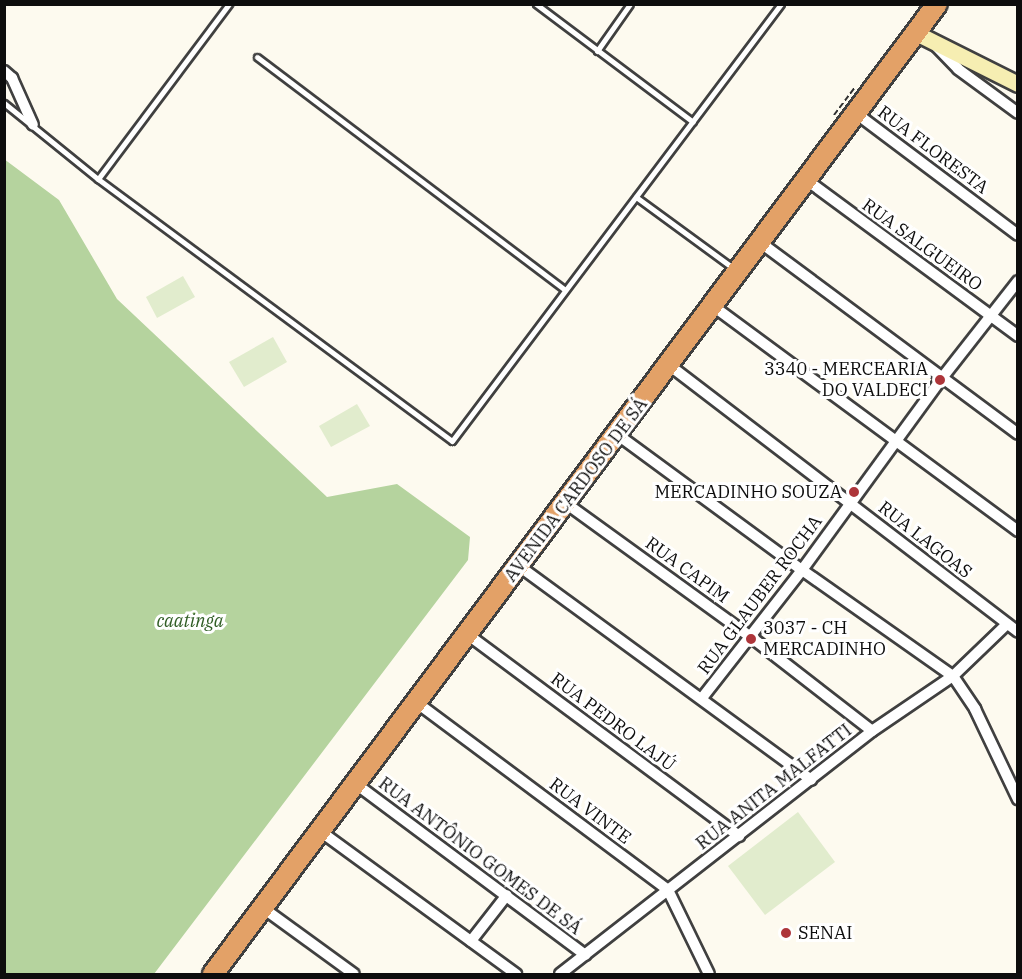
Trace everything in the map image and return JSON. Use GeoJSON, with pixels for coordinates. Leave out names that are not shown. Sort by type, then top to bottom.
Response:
{"type":"FeatureCollection","features":[{"type":"Feature","properties":{"kind":"highway","name":"AVENIDA CARDOSO DE SÁ"},"geometry":{"type":"LineString","coordinates":[[214,974],[857,114],[925,37],[938,4]]}},
{"type":"Feature","properties":{"kind":"street"},"geometry":{"type":"LineString","coordinates":[[925,37],[1017,84]]}},
{"type":"Feature","properties":{"kind":"street"},"geometry":{"type":"LineString","coordinates":[[925,37],[958,69],[1017,113]]}},
{"type":"Feature","properties":{"kind":"street"},"geometry":{"type":"LineString","coordinates":[[4,71],[12,78],[33,124]]}},
{"type":"Feature","properties":{"kind":"street","name":"RUA FLORESTA"},"geometry":{"type":"LineString","coordinates":[[857,114],[1017,235]]}},
{"type":"Feature","properties":{"kind":"street","name":"RUA SALGUEIRO"},"geometry":{"type":"LineString","coordinates":[[808,181],[1017,336]]}},
{"type":"Feature","properties":{"kind":"street"},"geometry":{"type":"LineString","coordinates":[[762,243],[1017,434]]}},
{"type":"Feature","properties":{"kind":"street","name":"RUA GLAUBER ROCHA"},"geometry":{"type":"LineString","coordinates":[[702,698],[802,570],[942,378],[1017,281]]}},
{"type":"Feature","properties":{"kind":"street"},"geometry":{"type":"LineString","coordinates":[[713,306],[1017,531]]}},
{"type":"Feature","properties":{"kind":"street","name":"RUA LAGOAS"},"geometry":{"type":"LineString","coordinates":[[669,365],[1017,632]]}},
{"type":"Feature","properties":{"kind":"street"},"geometry":{"type":"LineString","coordinates":[[618,435],[802,570],[953,676],[975,709],[1017,799]]}},
{"type":"Feature","properties":{"kind":"street","name":"RUA CAPIM"},"geometry":{"type":"LineString","coordinates":[[567,504],[751,637],[872,731]]}},
{"type":"Feature","properties":{"kind":"street"},"geometry":{"type":"LineString","coordinates":[[519,566],[811,780]]}},
{"type":"Feature","properties":{"kind":"street","name":"RUA ANITA MALFATTI"},"geometry":{"type":"LineString","coordinates":[[560,975],[872,731],[953,676],[1007,624]]}},
{"type":"Feature","properties":{"kind":"street","name":"RUA PEDRO LAJÚ"},"geometry":{"type":"LineString","coordinates":[[467,634],[739,836]]}},
{"type":"Feature","properties":{"kind":"street","name":"RUA VINTE"},"geometry":{"type":"LineString","coordinates":[[416,702],[668,890],[709,975]]}},
{"type":"Feature","properties":{"kind":"street","name":"RUA ANTÔNIO GOMES DE SÁ"},"geometry":{"type":"LineString","coordinates":[[356,784],[585,955]]}},
{"type":"Feature","properties":{"kind":"street"},"geometry":{"type":"LineString","coordinates":[[320,831],[516,975]]}},
{"type":"Feature","properties":{"kind":"street"},"geometry":{"type":"LineString","coordinates":[[471,941],[507,895]]}},
{"type":"Feature","properties":{"kind":"street"},"geometry":{"type":"LineString","coordinates":[[263,908],[354,975]]}},
{"type":"Feature","properties":{"kind":"lane"},"geometry":{"type":"LineString","coordinates":[[98,179],[229,4]]}},
{"type":"Feature","properties":{"kind":"lane"},"geometry":{"type":"LineString","coordinates":[[536,4],[693,122]]}},
{"type":"Feature","properties":{"kind":"lane"},"geometry":{"type":"LineString","coordinates":[[597,51],[630,4]]}},
{"type":"Feature","properties":{"kind":"lane"},"geometry":{"type":"LineString","coordinates":[[4,103],[33,124],[98,179],[452,441],[781,4]]}},
{"type":"Feature","properties":{"kind":"lane"},"geometry":{"type":"LineString","coordinates":[[257,57],[565,290]]}},
{"type":"Feature","properties":{"kind":"lane"},"geometry":{"type":"LineString","coordinates":[[636,196],[740,273]]}},
{"type":"Feature","properties":{"kind":"green space","name":"caatinga"},"geometry":{"type":"Polygon","coordinates":[[[4,159],[59,200],[117,299],[327,497],[397,484],[470,537],[468,560],[154,974],[5,974],[4,159]]]}},
{"type":"Feature","properties":{"kind":"green space"},"geometry":{"type":"Polygon","coordinates":[[[183,276],[195,297],[157,318],[146,297],[183,276]]]}},
{"type":"Feature","properties":{"kind":"green space"},"geometry":{"type":"Polygon","coordinates":[[[273,337],[287,362],[244,387],[229,362],[273,337]]]}},
{"type":"Feature","properties":{"kind":"green space"},"geometry":{"type":"Polygon","coordinates":[[[357,404],[370,426],[331,447],[319,426],[357,404]]]}},
{"type":"Feature","properties":{"kind":"green space"},"geometry":{"type":"Polygon","coordinates":[[[798,812],[835,862],[765,915],[728,866],[798,812]]]}},
{"type":"Feature","properties":{"kind":"place","name":"3340 - MERCEARIA DO VALDECI"},"geometry":{"type":"Point","coordinates":[940,380]}},
{"type":"Feature","properties":{"kind":"place","name":"MERCADINHO SOUZA"},"geometry":{"type":"Point","coordinates":[854,492]}},
{"type":"Feature","properties":{"kind":"place","name":"3037 - CH MERCADINHO"},"geometry":{"type":"Point","coordinates":[751,639]}},
{"type":"Feature","properties":{"kind":"place","name":"SENAI"},"geometry":{"type":"Point","coordinates":[786,933]}}]}
